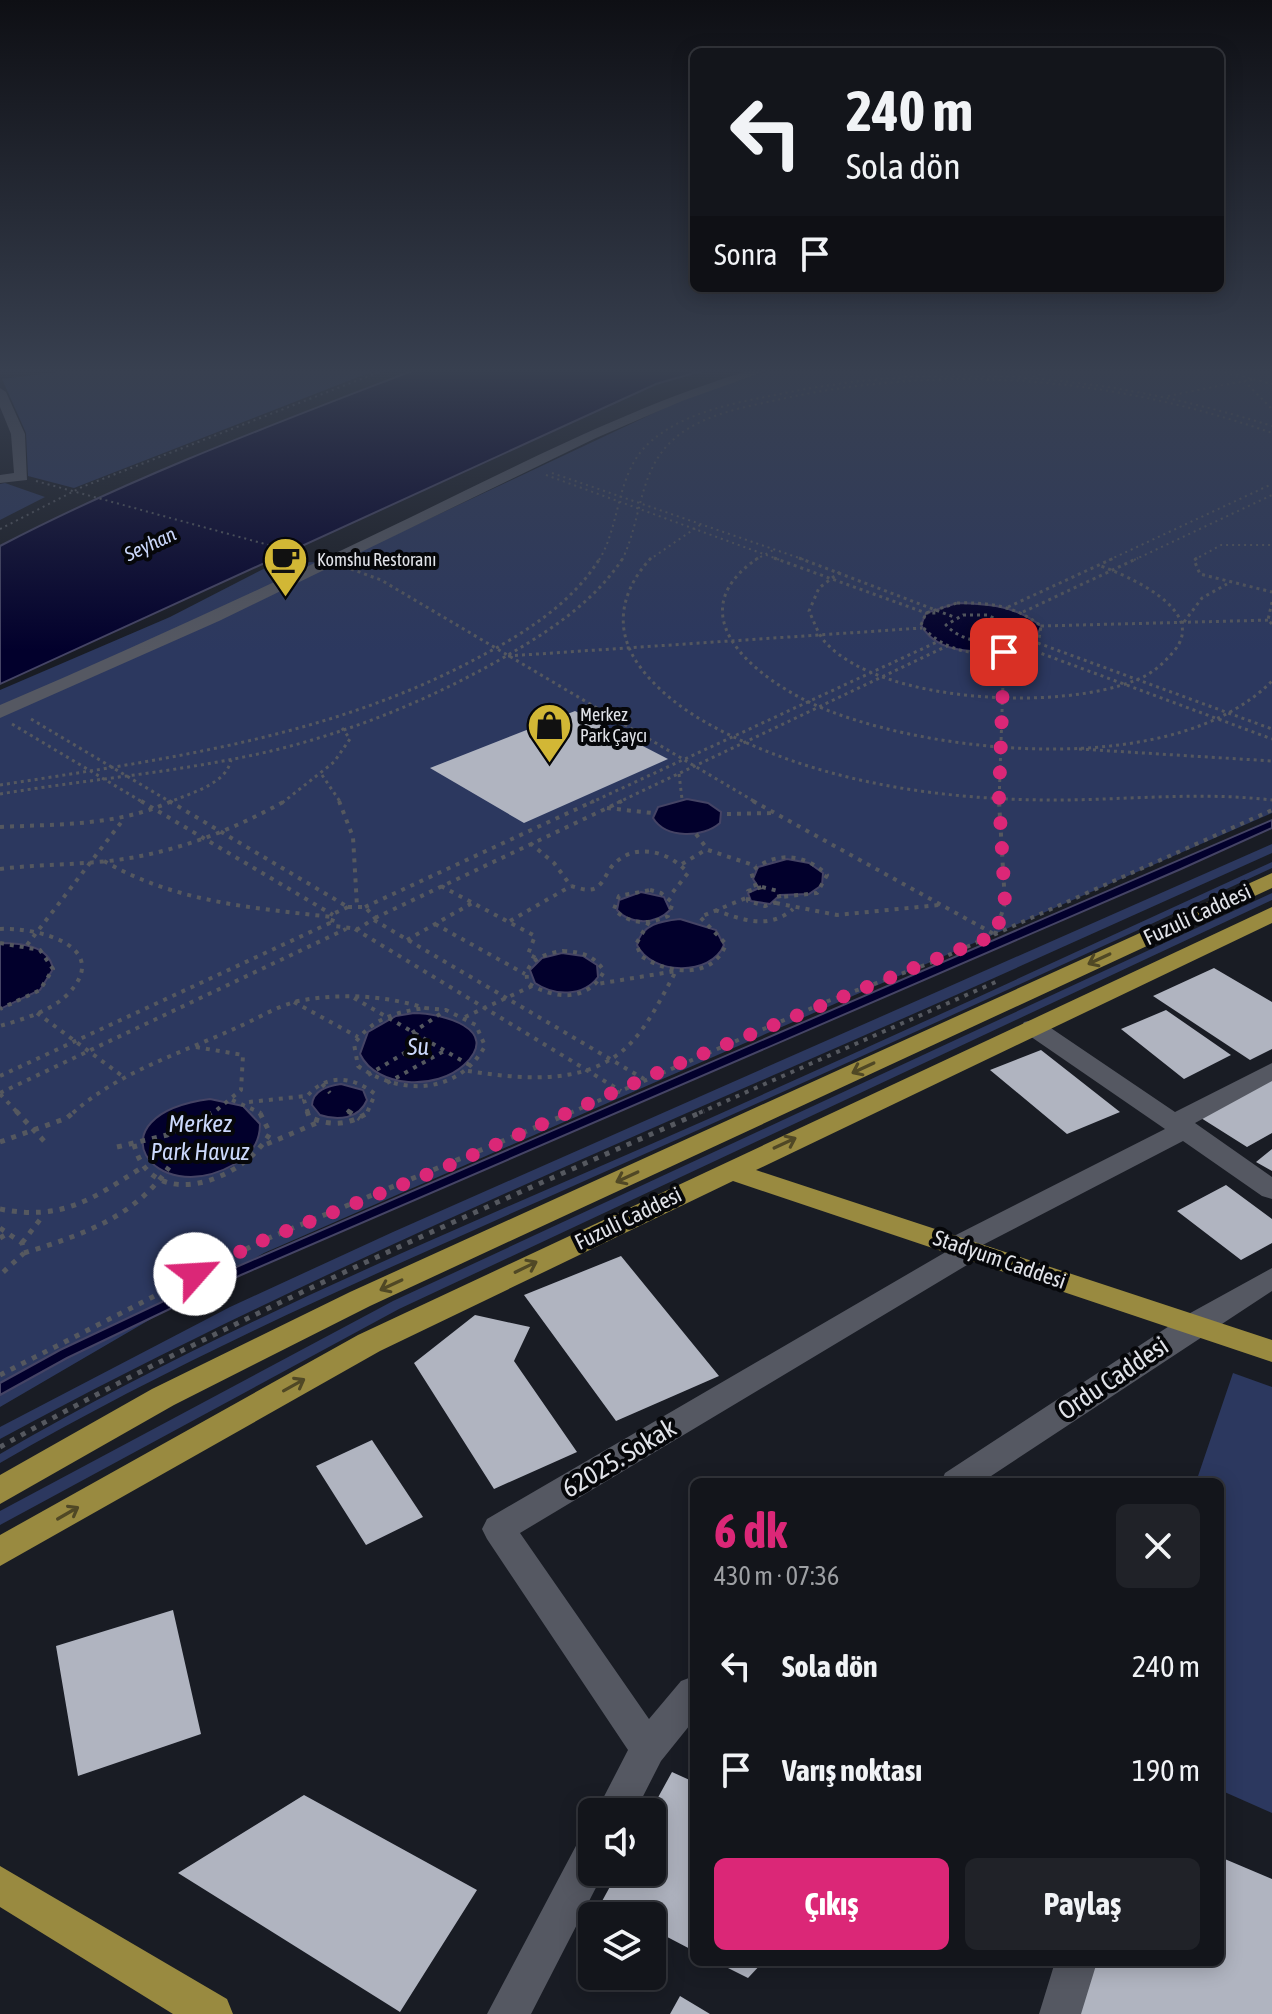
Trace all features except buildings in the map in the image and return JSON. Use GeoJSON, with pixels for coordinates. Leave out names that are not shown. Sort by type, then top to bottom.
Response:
{"type":"FeatureCollection","features":[{"type":"Feature","properties":{"kind":"main road","name":"Fuzuli Caddesi"},"geometry":{"type":"LineString","coordinates":[[0,1491],[163,1397],[346,1306],[1272,880]]}},
{"type":"Feature","properties":{"kind":"main road","name":"Fuzuli Caddesi"},"geometry":{"type":"LineString","coordinates":[[0,1552],[369,1343],[728,1170],[1269,918]]}},
{"type":"Feature","properties":{"kind":"main road","name":"Stadyum Caddesi"},"geometry":{"type":"LineString","coordinates":[[728,1170],[1272,1351]]}},
{"type":"Feature","properties":{"kind":"main road"},"geometry":{"type":"LineString","coordinates":[[0,1885],[212,2014]]}},
{"type":"Feature","properties":{"kind":"street"},"geometry":{"type":"LineString","coordinates":[[0,479],[22,477],[21,463]]}},
{"type":"Feature","properties":{"kind":"street"},"geometry":{"type":"LineString","coordinates":[[4,712],[211,621],[535,463]]}},
{"type":"Feature","properties":{"kind":"street"},"geometry":{"type":"LineString","coordinates":[[1033,1027],[1181,1125],[1272,1190]]}},
{"type":"Feature","properties":{"kind":"street"},"geometry":{"type":"LineString","coordinates":[[960,1245],[1181,1125],[1272,1071]]}},
{"type":"Feature","properties":{"kind":"street","name":"62025. Sokak"},"geometry":{"type":"LineString","coordinates":[[648,1749],[499,1529],[957,1258],[960,1245]]}},
{"type":"Feature","properties":{"kind":"street","name":"Ordu Caddesi"},"geometry":{"type":"LineString","coordinates":[[963,1478],[1194,1325],[1272,1278]]}},
{"type":"Feature","properties":{"kind":"street"},"geometry":{"type":"LineString","coordinates":[[622,1798],[648,1749],[690,1697]]}},
{"type":"Feature","properties":{"kind":"street"},"geometry":{"type":"LineString","coordinates":[[508,2014],[578,1882]]}},
{"type":"Feature","properties":{"kind":"street"},"geometry":{"type":"LineString","coordinates":[[1060,2014],[1075,1966]]}},
{"type":"Feature","properties":{"kind":"path"},"geometry":{"type":"LineString","coordinates":[[0,529],[82,487],[144,463]]}},
{"type":"Feature","properties":{"kind":"path"},"geometry":{"type":"LineString","coordinates":[[0,785],[271,740],[339,720],[495,649],[568,597],[600,561],[635,463]]}},
{"type":"Feature","properties":{"kind":"path"},"geometry":{"type":"LineString","coordinates":[[0,794],[231,760],[342,728],[417,701],[505,656],[557,624],[595,592],[629,546],[636,500],[656,463]]}},
{"type":"Feature","properties":{"kind":"path"},"geometry":{"type":"LineString","coordinates":[[528,466],[622,495],[840,572],[936,608],[938,613]]}},
{"type":"Feature","properties":{"kind":"path"},"geometry":{"type":"LineString","coordinates":[[528,466],[637,509],[926,613],[954,617],[976,614],[1000,619],[1011,626],[1006,636]]}},
{"type":"Feature","properties":{"kind":"path"},"geometry":{"type":"LineString","coordinates":[[22,477],[331,562]]}},
{"type":"Feature","properties":{"kind":"path"},"geometry":{"type":"LineString","coordinates":[[1008,607],[1272,484]]}},
{"type":"Feature","properties":{"kind":"path"},"geometry":{"type":"LineString","coordinates":[[1023,612],[1272,495]]}},
{"type":"Feature","properties":{"kind":"path"},"geometry":{"type":"LineString","coordinates":[[703,523],[654,554],[629,586],[622,621],[629,646],[648,677],[666,695],[729,736],[831,771],[896,786],[999,798],[1065,800],[1224,793],[1272,800]]}},
{"type":"Feature","properties":{"kind":"path"},"geometry":{"type":"LineString","coordinates":[[1272,545],[1240,541],[1216,543],[1194,560],[1200,574],[1218,583],[1272,592]]}},
{"type":"Feature","properties":{"kind":"path"},"geometry":{"type":"LineString","coordinates":[[775,549],[739,573],[726,589],[721,607],[723,626],[751,665],[823,707],[895,730],[1003,746],[1272,761]]}},
{"type":"Feature","properties":{"kind":"path"},"geometry":{"type":"LineString","coordinates":[[1098,565],[1154,591],[1183,623]]}},
{"type":"Feature","properties":{"kind":"path"},"geometry":{"type":"LineString","coordinates":[[840,572],[830,578],[812,599],[809,611],[819,635],[842,656],[885,676],[949,693],[1003,699],[1048,699],[1136,680],[1175,653],[1184,639],[1183,623],[1218,583]]}},
{"type":"Feature","properties":{"kind":"path"},"geometry":{"type":"LineString","coordinates":[[381,580],[678,759],[995,935]]}},
{"type":"Feature","properties":{"kind":"path"},"geometry":{"type":"LineString","coordinates":[[922,628],[926,613],[936,608],[975,602],[1023,612],[1041,626],[1271,621],[1272,602]]}},
{"type":"Feature","properties":{"kind":"path"},"geometry":{"type":"LineString","coordinates":[[954,617],[946,625],[960,637],[983,641],[1006,636],[1123,685],[1272,739]]}},
{"type":"Feature","properties":{"kind":"path"},"geometry":{"type":"LineString","coordinates":[[1035,642],[1041,626]]}},
{"type":"Feature","properties":{"kind":"path"},"geometry":{"type":"LineString","coordinates":[[505,656],[922,628],[937,642],[947,646],[1004,652],[1035,642],[1272,729]]}},
{"type":"Feature","properties":{"kind":"path"},"geometry":{"type":"LineString","coordinates":[[365,907],[678,759],[937,642]]}},
{"type":"Feature","properties":{"kind":"path"},"geometry":{"type":"LineString","coordinates":[[44,1141],[0,1094],[346,929],[355,929],[529,843],[947,646]]}},
{"type":"Feature","properties":{"kind":"path"},"geometry":{"type":"LineString","coordinates":[[995,935],[1005,903],[999,798],[1004,652]]}},
{"type":"Feature","properties":{"kind":"path"},"geometry":{"type":"LineString","coordinates":[[1051,748],[1137,742],[1176,735],[1230,713],[1272,681]]}},
{"type":"Feature","properties":{"kind":"path"},"geometry":{"type":"LineString","coordinates":[[4,712],[174,801],[348,907]]}},
{"type":"Feature","properties":{"kind":"path"},"geometry":{"type":"LineString","coordinates":[[4,712],[346,929]]}},
{"type":"Feature","properties":{"kind":"path"},"geometry":{"type":"LineString","coordinates":[[0,869],[130,858],[223,831],[322,775],[337,761],[350,739],[342,728]]}},
{"type":"Feature","properties":{"kind":"path"},"geometry":{"type":"LineString","coordinates":[[0,827],[123,819],[157,809],[216,781],[229,770],[231,760]]}},
{"type":"Feature","properties":{"kind":"path"},"geometry":{"type":"LineString","coordinates":[[679,773],[682,799]]}},
{"type":"Feature","properties":{"kind":"path"},"geometry":{"type":"LineString","coordinates":[[322,775],[349,813],[355,839],[357,906]]}},
{"type":"Feature","properties":{"kind":"path"},"geometry":{"type":"LineString","coordinates":[[605,808],[652,813]]}},
{"type":"Feature","properties":{"kind":"path"},"geometry":{"type":"LineString","coordinates":[[0,1375],[264,1240],[995,935],[1272,810]]}},
{"type":"Feature","properties":{"kind":"path"},"geometry":{"type":"LineString","coordinates":[[727,814],[776,813]]}},
{"type":"Feature","properties":{"kind":"path"},"geometry":{"type":"LineString","coordinates":[[27,945],[123,819]]}},
{"type":"Feature","properties":{"kind":"path"},"geometry":{"type":"LineString","coordinates":[[696,834],[707,849],[756,866]]}},
{"type":"Feature","properties":{"kind":"path"},"geometry":{"type":"LineString","coordinates":[[529,843],[554,863],[571,886]]}},
{"type":"Feature","properties":{"kind":"path"},"geometry":{"type":"LineString","coordinates":[[682,864],[707,849]]}},
{"type":"Feature","properties":{"kind":"path"},"geometry":{"type":"LineString","coordinates":[[509,921],[571,886],[597,888],[605,881],[611,866],[636,853],[663,853],[682,864],[688,873],[669,897]]}},
{"type":"Feature","properties":{"kind":"path"},"geometry":{"type":"LineString","coordinates":[[756,887],[751,879],[756,866],[768,860],[797,858],[821,868],[827,875],[822,890],[811,896],[781,897],[776,903]]}},
{"type":"Feature","properties":{"kind":"path"},"geometry":{"type":"LineString","coordinates":[[102,860],[128,878],[182,897],[332,918]]}},
{"type":"Feature","properties":{"kind":"path"},"geometry":{"type":"LineString","coordinates":[[441,886],[535,936],[534,946],[528,954],[536,958]]}},
{"type":"Feature","properties":{"kind":"path"},"geometry":{"type":"LineString","coordinates":[[746,898],[748,891],[756,887],[774,889],[781,897]]}},
{"type":"Feature","properties":{"kind":"path"},"geometry":{"type":"LineString","coordinates":[[639,890],[669,897],[673,910],[660,920],[626,919],[614,909],[614,902],[619,896],[639,890]]}},
{"type":"Feature","properties":{"kind":"path"},"geometry":{"type":"LineString","coordinates":[[746,898],[758,905],[776,903],[793,909],[866,917],[941,905]]}},
{"type":"Feature","properties":{"kind":"path"},"geometry":{"type":"LineString","coordinates":[[435,924],[525,974],[532,986],[550,995],[566,996],[581,993],[597,984],[708,966],[726,951],[724,938],[699,920],[704,913],[746,898]]}},
{"type":"Feature","properties":{"kind":"path"},"geometry":{"type":"LineString","coordinates":[[407,940],[474,902]]}},
{"type":"Feature","properties":{"kind":"path"},"geometry":{"type":"LineString","coordinates":[[0,1076],[332,918],[348,907],[357,906],[365,907],[374,914],[374,919],[407,940],[645,1079]]}},
{"type":"Feature","properties":{"kind":"path"},"geometry":{"type":"LineString","coordinates":[[715,910],[761,924],[785,919],[793,909]]}},
{"type":"Feature","properties":{"kind":"path"},"geometry":{"type":"LineString","coordinates":[[649,922],[638,938],[637,950],[647,961],[676,971]]}},
{"type":"Feature","properties":{"kind":"path"},"geometry":{"type":"LineString","coordinates":[[0,929],[36,930],[69,944],[76,950],[81,967],[74,985],[56,1003],[0,1026]]}},
{"type":"Feature","properties":{"kind":"path"},"geometry":{"type":"LineString","coordinates":[[355,929],[621,1091]]}},
{"type":"Feature","properties":{"kind":"path"},"geometry":{"type":"LineString","coordinates":[[0,943],[27,945],[48,957],[51,976],[32,996],[0,1009]]}},
{"type":"Feature","properties":{"kind":"path"},"geometry":{"type":"LineString","coordinates":[[525,974],[536,958],[563,951],[591,956],[604,971],[597,984]]}},
{"type":"Feature","properties":{"kind":"path"},"geometry":{"type":"LineString","coordinates":[[351,996],[470,1069],[525,1081],[588,1071],[610,1059],[635,1039],[676,971]]}},
{"type":"Feature","properties":{"kind":"path"},"geometry":{"type":"LineString","coordinates":[[0,1447],[134,1372],[393,1248],[1001,980]]}},
{"type":"Feature","properties":{"kind":"path"},"geometry":{"type":"LineString","coordinates":[[465,1017],[504,996],[532,986]]}},
{"type":"Feature","properties":{"kind":"path"},"geometry":{"type":"LineString","coordinates":[[0,1142],[67,1118],[88,1099],[125,1078],[258,1015],[294,1002],[351,996],[402,1001],[465,1017],[476,1025],[485,1046],[470,1069],[430,1086],[387,1084],[368,1075],[354,1055],[358,1037],[370,1024],[384,1016],[425,1008]]}},
{"type":"Feature","properties":{"kind":"path"},"geometry":{"type":"LineString","coordinates":[[294,1002],[358,1037]]}},
{"type":"Feature","properties":{"kind":"path"},"geometry":{"type":"LineString","coordinates":[[412,1033],[446,1010]]}},
{"type":"Feature","properties":{"kind":"path"},"geometry":{"type":"LineString","coordinates":[[37,1013],[125,1078]]}},
{"type":"Feature","properties":{"kind":"path"},"geometry":{"type":"LineString","coordinates":[[368,1075],[426,1040]]}},
{"type":"Feature","properties":{"kind":"path"},"geometry":{"type":"LineString","coordinates":[[117,1147],[134,1144],[200,1119],[232,1100],[241,1090],[243,1055],[195,1047]]}},
{"type":"Feature","properties":{"kind":"path"},"geometry":{"type":"LineString","coordinates":[[387,1084],[444,1051]]}},
{"type":"Feature","properties":{"kind":"path"},"geometry":{"type":"LineString","coordinates":[[134,1144],[134,1159],[141,1168],[162,1180],[179,1183],[216,1180],[248,1166],[267,1144],[319,1122],[347,1124],[360,1119],[375,1103],[375,1094],[369,1087],[346,1079],[322,1084],[306,1096],[247,1103],[232,1100]]}},
{"type":"Feature","properties":{"kind":"path"},"geometry":{"type":"LineString","coordinates":[[322,1084],[330,1093]]}},
{"type":"Feature","properties":{"kind":"path"},"geometry":{"type":"LineString","coordinates":[[306,1096],[304,1109],[319,1122]]}},
{"type":"Feature","properties":{"kind":"path"},"geometry":{"type":"LineString","coordinates":[[247,1103],[262,1112],[268,1122],[267,1144]]}},
{"type":"Feature","properties":{"kind":"path"},"geometry":{"type":"LineString","coordinates":[[347,1110],[360,1119]]}},
{"type":"Feature","properties":{"kind":"path"},"geometry":{"type":"LineString","coordinates":[[0,1275],[24,1253],[122,1216],[154,1193],[169,1167]]}},
{"type":"Feature","properties":{"kind":"path"},"geometry":{"type":"LineString","coordinates":[[0,1209],[42,1217],[88,1201],[141,1168]]}},
{"type":"Feature","properties":{"kind":"path"},"geometry":{"type":"LineString","coordinates":[[22,1243],[42,1217]]}},
{"type":"Feature","properties":{"kind":"path"},"geometry":{"type":"LineString","coordinates":[[0,1228],[22,1243],[24,1253]]}},
{"type":"Feature","properties":{"kind":"path"},"geometry":{"type":"LineString","coordinates":[[0,1238],[10,1232]]}},
{"type":"Feature","properties":{"kind":"shaded area"},"geometry":{"type":"Polygon","coordinates":[[[27,463],[138,463],[74,488],[28,476],[27,463]]]}},
{"type":"Feature","properties":{"kind":"shaded area"},"geometry":{"type":"Polygon","coordinates":[[[548,463],[1272,463],[1272,813],[264,1253],[0,1407],[0,690],[170,617],[279,561],[335,563],[548,463]]]}},
{"type":"Feature","properties":{"kind":"shaded area"},"geometry":{"type":"Polygon","coordinates":[[[0,484],[45,497],[0,520],[0,484]]]}},
{"type":"Feature","properties":{"kind":"shaded area"},"geometry":{"type":"Polygon","coordinates":[[[1272,844],[1272,853],[486,1202],[290,1293],[0,1439],[0,1427],[230,1307],[1272,844]]]}},
{"type":"Feature","properties":{"kind":"shaded area"},"geometry":{"type":"Polygon","coordinates":[[[1272,862],[1272,868],[292,1313],[144,1385],[0,1463],[0,1454],[239,1328],[1272,862]]]}},
{"type":"Feature","properties":{"kind":"shaded area"},"geometry":{"type":"Polygon","coordinates":[[[1272,893],[1272,900],[399,1309],[0,1525],[0,1511],[393,1301],[1272,893]]]}},
{"type":"Feature","properties":{"kind":"shaded area"},"geometry":{"type":"Polygon","coordinates":[[[1233,1373],[1272,1387],[1272,1813],[1224,1792],[1224,1478],[1197,1478],[1233,1373]]]}},
{"type":"Feature","properties":{"kind":"water","name":"Seyhan"},"geometry":{"type":"Polygon","coordinates":[[[178,463],[483,463],[0,684],[0,546],[178,463]]]}},
{"type":"Feature","properties":{"kind":"water"},"geometry":{"type":"Polygon","coordinates":[[[957,603],[991,605],[1031,619],[1041,626],[1035,642],[990,651],[943,645],[930,637],[921,625],[926,613],[957,603]]]}},
{"type":"Feature","properties":{"kind":"water"},"geometry":{"type":"Polygon","coordinates":[[[687,799],[708,803],[721,812],[720,823],[704,832],[685,834],[667,830],[653,818],[658,807],[687,799]]]}},
{"type":"Feature","properties":{"kind":"water"},"geometry":{"type":"Polygon","coordinates":[[[1272,820],[1272,828],[1181,869],[241,1275],[67,1358],[0,1395],[0,1383],[60,1350],[234,1268],[1272,820]]]}},
{"type":"Feature","properties":{"kind":"water"},"geometry":{"type":"Polygon","coordinates":[[[787,859],[809,863],[823,873],[822,885],[809,894],[780,895],[770,904],[751,901],[748,893],[759,888],[753,879],[758,867],[787,859]]]}},
{"type":"Feature","properties":{"kind":"water"},"geometry":{"type":"Polygon","coordinates":[[[641,892],[664,897],[670,910],[651,921],[636,921],[617,910],[619,900],[641,892]]]}},
{"type":"Feature","properties":{"kind":"water"},"geometry":{"type":"Polygon","coordinates":[[[680,919],[716,930],[724,945],[707,963],[694,967],[667,967],[644,955],[637,945],[648,928],[680,919]]]}},
{"type":"Feature","properties":{"kind":"water"},"geometry":{"type":"Polygon","coordinates":[[[0,943],[40,950],[53,969],[40,990],[0,1009],[0,943]]]}},
{"type":"Feature","properties":{"kind":"water"},"geometry":{"type":"Polygon","coordinates":[[[562,953],[583,956],[597,965],[598,977],[584,988],[568,992],[551,990],[535,983],[530,970],[542,958],[562,953]]]}},
{"type":"Feature","properties":{"kind":"water","name":"Su"},"geometry":{"type":"Polygon","coordinates":[[[414,1013],[452,1020],[472,1033],[476,1042],[474,1052],[464,1065],[439,1079],[424,1082],[393,1079],[368,1066],[360,1054],[368,1032],[396,1016],[414,1013]]]}},
{"type":"Feature","properties":{"kind":"water"},"geometry":{"type":"Polygon","coordinates":[[[341,1084],[363,1090],[367,1100],[363,1106],[347,1117],[320,1115],[312,1105],[315,1096],[326,1088],[341,1084]]]}},
{"type":"Feature","properties":{"kind":"water","name":"Merkez Park Havuz"},"geometry":{"type":"Polygon","coordinates":[[[210,1099],[243,1106],[260,1124],[254,1147],[235,1164],[205,1175],[179,1176],[159,1168],[146,1155],[143,1139],[151,1123],[173,1108],[210,1099]]]}},
{"type":"Feature","properties":{"kind":"place","name":"Komshu Restoranı"},"geometry":{"type":"Point","coordinates":[286,599]}},
{"type":"Feature","properties":{"kind":"place","name":"Merkez Park Çaycı"},"geometry":{"type":"Point","coordinates":[549,764]}},
{"type":"Feature","properties":{"kind":"route"},"geometry":{"type":"LineString","coordinates":[[195,1274],[264,1240],[441,1169],[673,1066],[995,935],[1005,903],[999,798],[1006,667],[1004,652]]}}]}
